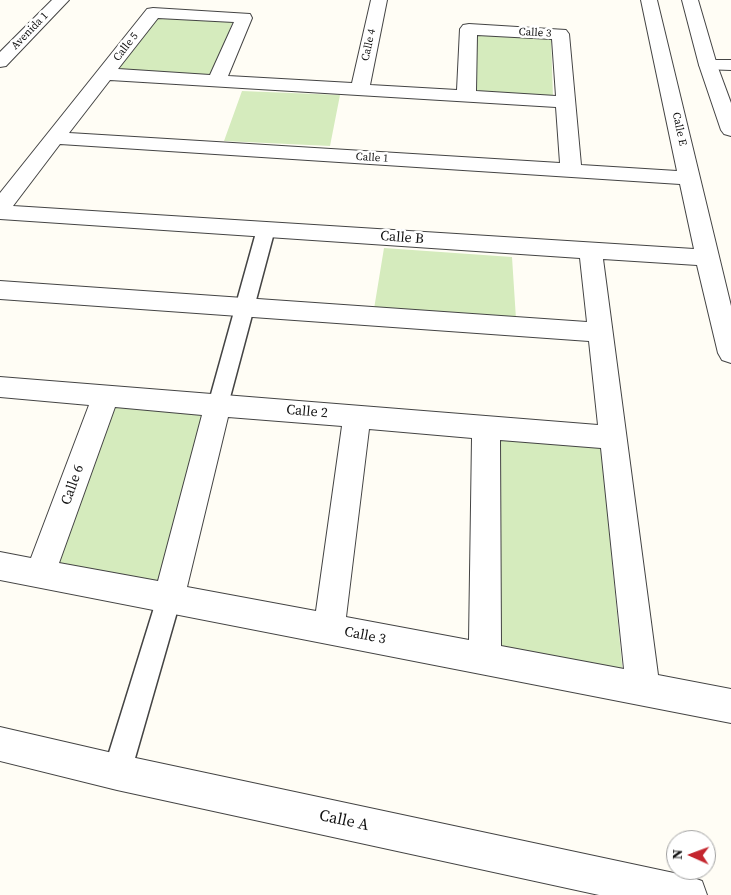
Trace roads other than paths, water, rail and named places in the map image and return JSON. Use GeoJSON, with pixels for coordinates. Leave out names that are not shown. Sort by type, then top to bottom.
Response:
{"type":"FeatureCollection","features":[{"type":"Feature","properties":{"kind":"street","name":"Avenida 1"},"geometry":{"type":"LineString","coordinates":[[0,62],[61,0]]}},
{"type":"Feature","properties":{"kind":"street","name":"Calle 4"},"geometry":{"type":"LineString","coordinates":[[360,90],[379,0]]}},
{"type":"Feature","properties":{"kind":"street","name":"Calle E"},"geometry":{"type":"LineString","coordinates":[[649,0],[707,258]]}},
{"type":"Feature","properties":{"kind":"street"},"geometry":{"type":"LineString","coordinates":[[690,0],[708,65],[731,130]]}},
{"type":"Feature","properties":{"kind":"street","name":"Calle 5"},"geometry":{"type":"LineString","coordinates":[[0,208],[153,13],[244,18],[217,81]]}},
{"type":"Feature","properties":{"kind":"street","name":"Calle 3"},"geometry":{"type":"LineString","coordinates":[[466,96],[469,30],[560,34],[571,170]]}},
{"type":"Feature","properties":{"kind":"street"},"geometry":{"type":"LineString","coordinates":[[708,65],[731,65]]}},
{"type":"Feature","properties":{"kind":"street"},"geometry":{"type":"LineString","coordinates":[[104,74],[566,102]]}},
{"type":"Feature","properties":{"kind":"street","name":"Calle 1"},"geometry":{"type":"LineString","coordinates":[[54,138],[689,178]]}},
{"type":"Feature","properties":{"kind":"street","name":"Calle B"},"geometry":{"type":"LineString","coordinates":[[0,212],[707,258]]}},
{"type":"Feature","properties":{"kind":"street"},"geometry":{"type":"LineString","coordinates":[[118,772],[169,598],[218,405],[266,229]]}},
{"type":"Feature","properties":{"kind":"street"},"geometry":{"type":"LineString","coordinates":[[591,251],[644,689]]}},
{"type":"Feature","properties":{"kind":"street"},"geometry":{"type":"LineString","coordinates":[[707,258],[731,353]]}},
{"type":"Feature","properties":{"kind":"street"},"geometry":{"type":"LineString","coordinates":[[0,290],[601,332]]}},
{"type":"Feature","properties":{"kind":"street","name":"Calle 2"},"geometry":{"type":"LineString","coordinates":[[0,387],[613,438]]}},
{"type":"Feature","properties":{"kind":"street","name":"Calle 6"},"geometry":{"type":"LineString","coordinates":[[40,574],[106,396]]}},
{"type":"Feature","properties":{"kind":"street"},"geometry":{"type":"LineString","coordinates":[[329,629],[357,416]]}},
{"type":"Feature","properties":{"kind":"street"},"geometry":{"type":"LineString","coordinates":[[485,659],[486,427]]}},
{"type":"Feature","properties":{"kind":"street","name":"Calle 3"},"geometry":{"type":"LineString","coordinates":[[0,566],[731,706]]}},
{"type":"Feature","properties":{"kind":"street","name":"Calle A"},"geometry":{"type":"LineString","coordinates":[[0,744],[118,772],[688,895]]}}]}
